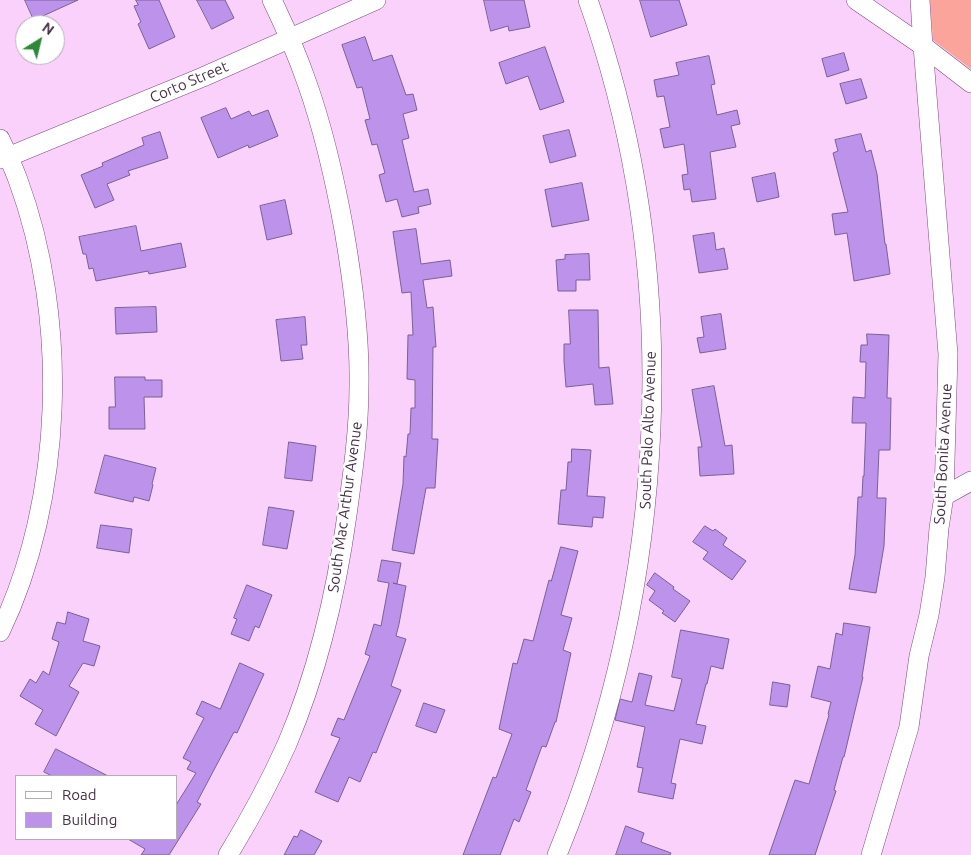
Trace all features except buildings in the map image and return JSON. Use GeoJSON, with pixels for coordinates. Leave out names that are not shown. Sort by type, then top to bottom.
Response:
{"type":"FeatureCollection","features":[{"type":"Feature","properties":{"kind":"street","name":"South Mac Arthur Avenue"},"geometry":{"type":"LineString","coordinates":[[228,855],[258,803],[287,744],[302,705],[332,606],[356,442],[359,388],[355,306],[347,246],[332,168],[306,81],[290,39],[272,0]]}},
{"type":"Feature","properties":{"kind":"street","name":"Corto Street"},"geometry":{"type":"LineString","coordinates":[[4,158],[186,84],[376,0]]}},
{"type":"Feature","properties":{"kind":"street","name":"South Palo Alto Avenue"},"geometry":{"type":"LineString","coordinates":[[557,855],[589,769],[619,662],[638,567],[644,524],[651,433],[652,336],[641,220],[620,106],[588,0]]}},
{"type":"Feature","properties":{"kind":"street"},"geometry":{"type":"LineString","coordinates":[[856,0],[923,46],[971,83]]}},
{"type":"Feature","properties":{"kind":"street","name":"South Bonita Avenue"},"geometry":{"type":"LineString","coordinates":[[870,855],[909,727],[919,656],[929,615],[935,577],[944,496],[948,354],[920,0]]}},
{"type":"Feature","properties":{"kind":"street"},"geometry":{"type":"LineString","coordinates":[[0,139],[4,158],[18,179],[24,197],[42,266],[50,318],[53,383],[48,460],[39,514],[18,590],[0,632]]}},
{"type":"Feature","properties":{"kind":"street"},"geometry":{"type":"LineString","coordinates":[[944,496],[971,481]]}},
{"type":"Feature","properties":{"kind":"shaded area"},"geometry":{"type":"Polygon","coordinates":[[[930,0],[971,0],[971,69],[933,40],[930,0]]]}}]}
